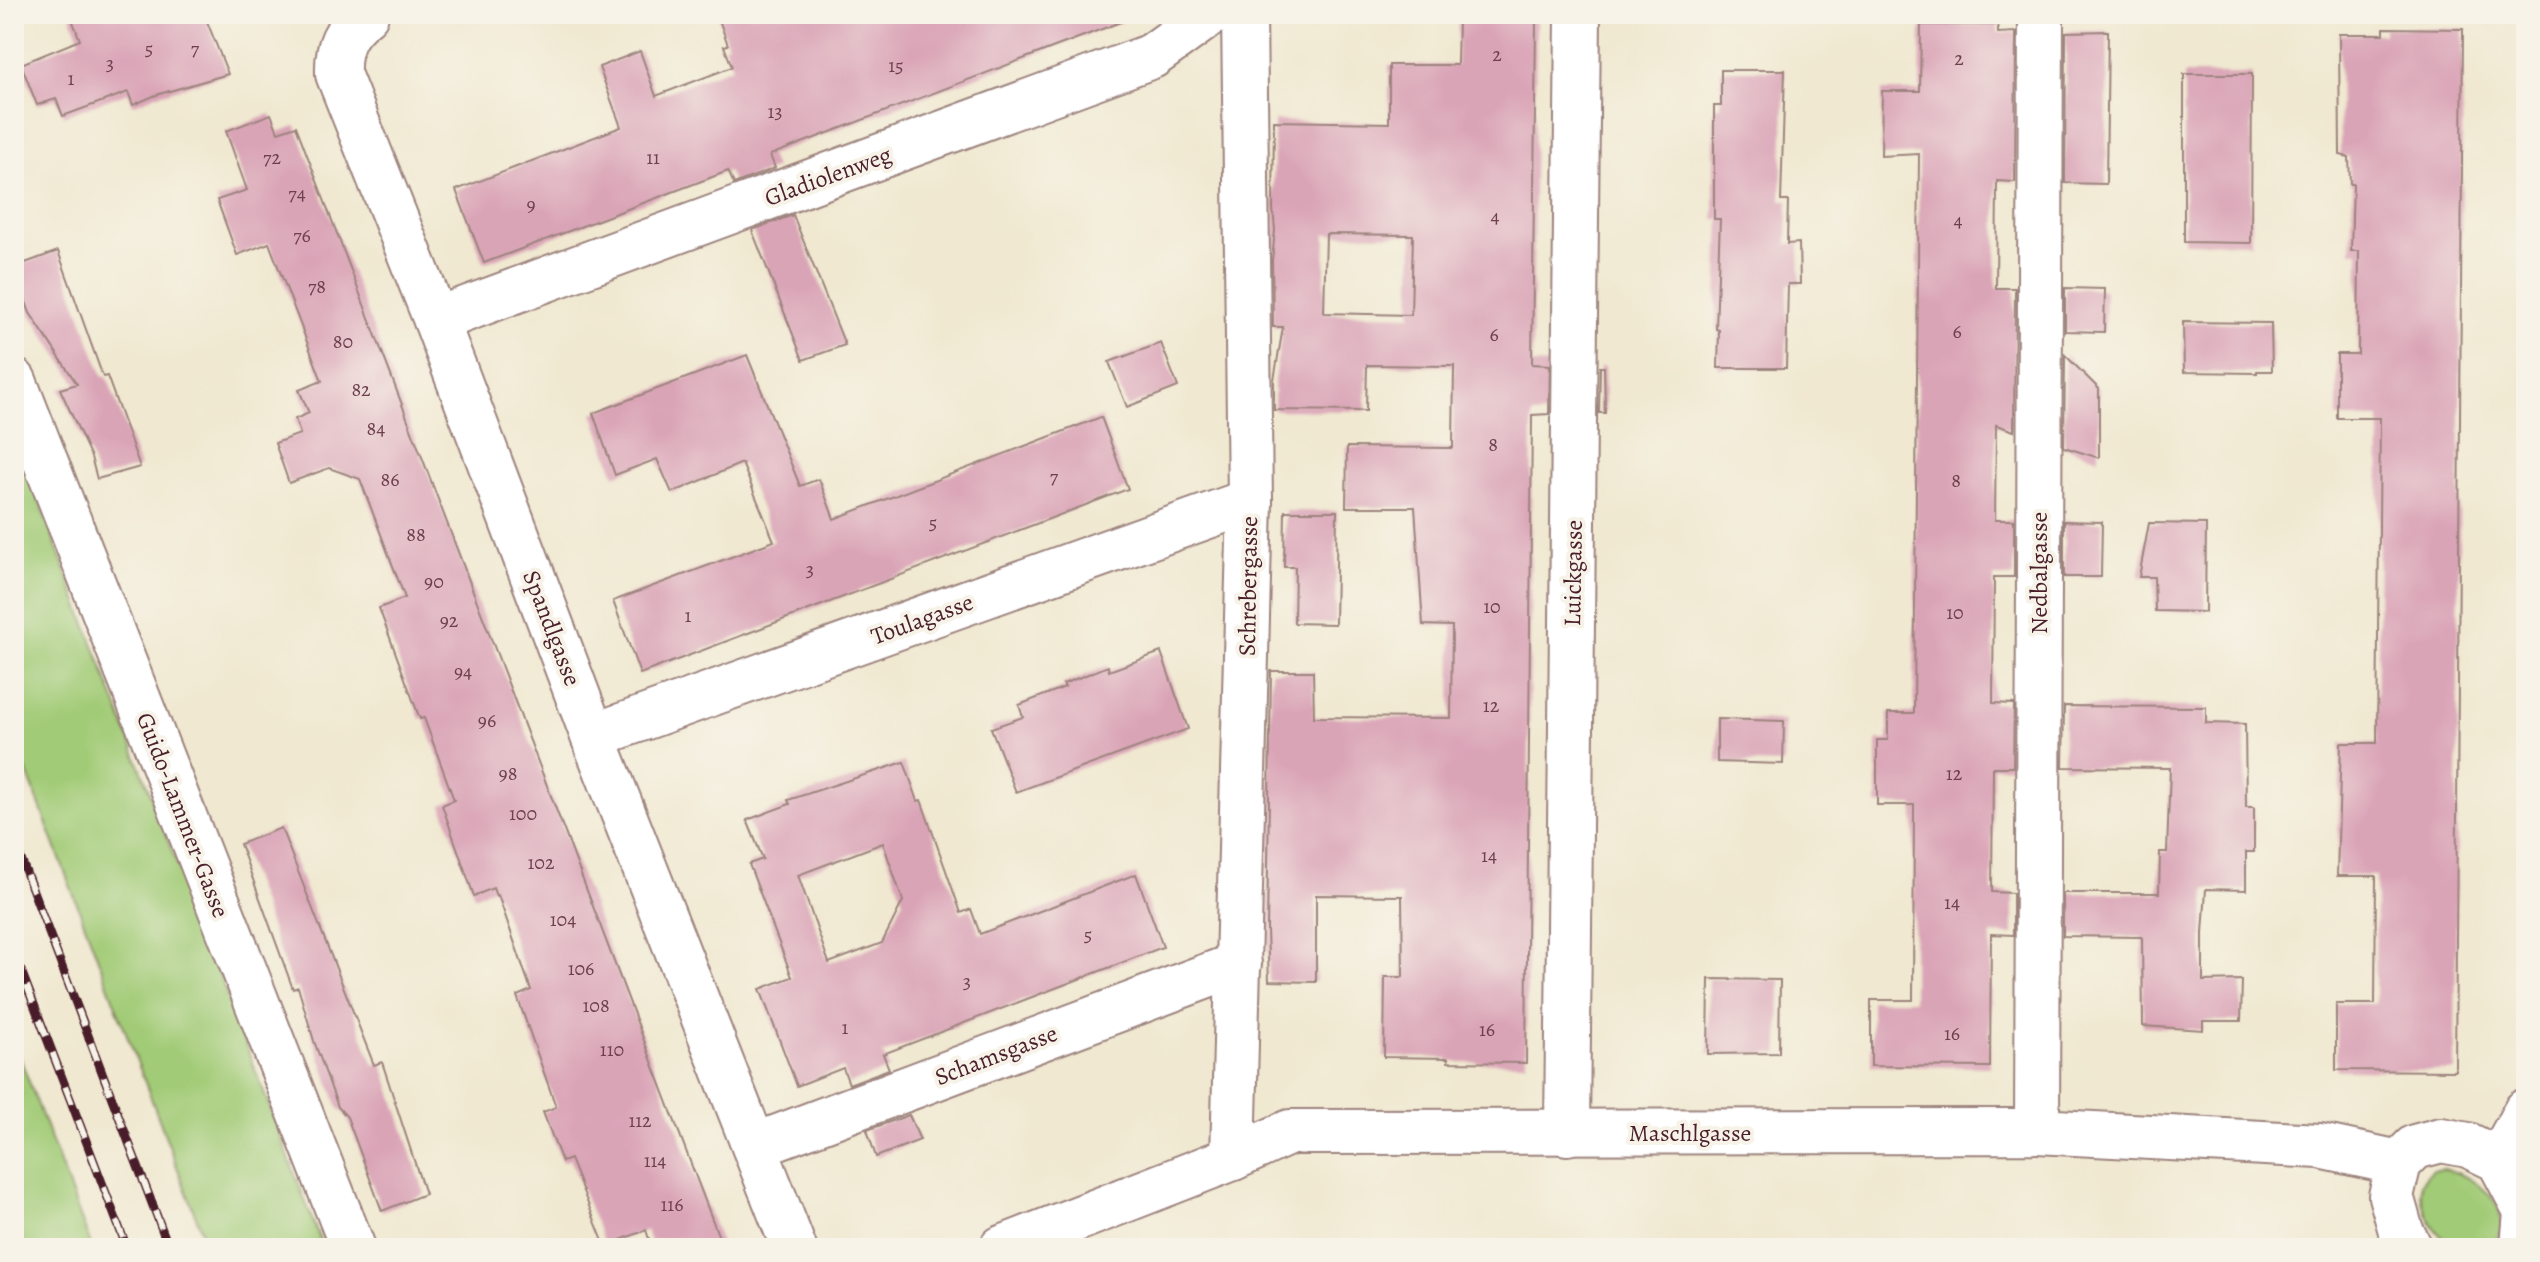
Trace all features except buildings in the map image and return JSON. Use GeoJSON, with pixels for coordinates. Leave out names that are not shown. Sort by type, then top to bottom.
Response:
{"type":"FeatureCollection","features":[{"type":"Feature","properties":{"kind":"street","name":"Spandlgasse"},"geometry":{"type":"LineString","coordinates":[[366,14],[345,34],[337,59],[338,74],[794,1248]]}},
{"type":"Feature","properties":{"kind":"street","name":"Gladiolenweg"},"geometry":{"type":"LineString","coordinates":[[436,320],[1140,61],[1152,56],[1210,14]]}},
{"type":"Feature","properties":{"kind":"street","name":"Schrebergasse"},"geometry":{"type":"LineString","coordinates":[[1233,1158],[1250,501],[1244,14]]}},
{"type":"Feature","properties":{"kind":"street","name":"Luickgasse"},"geometry":{"type":"LineString","coordinates":[[1567,1133],[1578,14]]}},
{"type":"Feature","properties":{"kind":"street","name":"Nedbalgasse"},"geometry":{"type":"LineString","coordinates":[[2037,1131],[2041,14]]}},
{"type":"Feature","properties":{"kind":"street","name":"Guido-Lammer-Gasse"},"geometry":{"type":"LineString","coordinates":[[14,381],[353,1248]]}},
{"type":"Feature","properties":{"kind":"street","name":"Toulagasse"},"geometry":{"type":"LineString","coordinates":[[593,736],[1250,501]]}},
{"type":"Feature","properties":{"kind":"street","name":"Schamsgasse"},"geometry":{"type":"LineString","coordinates":[[754,1146],[1239,964]]}},
{"type":"Feature","properties":{"kind":"street"},"geometry":{"type":"LineString","coordinates":[[2499,1160],[2526,1111]]}},
{"type":"Feature","properties":{"kind":"street","name":"Maschlgasse"},"geometry":{"type":"LineString","coordinates":[[1002,1248],[1233,1158],[1290,1132],[2037,1131],[2320,1146],[2399,1163]]}},
{"type":"Feature","properties":{"kind":"street"},"geometry":{"type":"LineString","coordinates":[[2410,1248],[2401,1231],[2391,1196],[2399,1163],[2415,1147],[2441,1140],[2468,1145],[2499,1160],[2526,1211],[2523,1248]]}},
{"type":"Feature","properties":{"kind":"green space"},"geometry":{"type":"Polygon","coordinates":[[[14,435],[323,1248],[208,1248],[14,738],[14,435]]]}},
{"type":"Feature","properties":{"kind":"green space"},"geometry":{"type":"Polygon","coordinates":[[[14,1042],[92,1248],[14,1248],[14,1042]]]}},
{"type":"Feature","properties":{"kind":"green space"},"geometry":{"type":"Polygon","coordinates":[[[2443,1169],[2469,1179],[2491,1196],[2501,1220],[2494,1247],[2462,1248],[2444,1238],[2431,1222],[2423,1203],[2421,1183],[2431,1171],[2443,1169]]]}},
{"type":"Feature","properties":{"kind":"railway"},"geometry":{"type":"LineString","coordinates":[[14,841],[169,1248]]}},
{"type":"Feature","properties":{"kind":"railway"},"geometry":{"type":"LineString","coordinates":[[14,952],[127,1248]]}}]}
